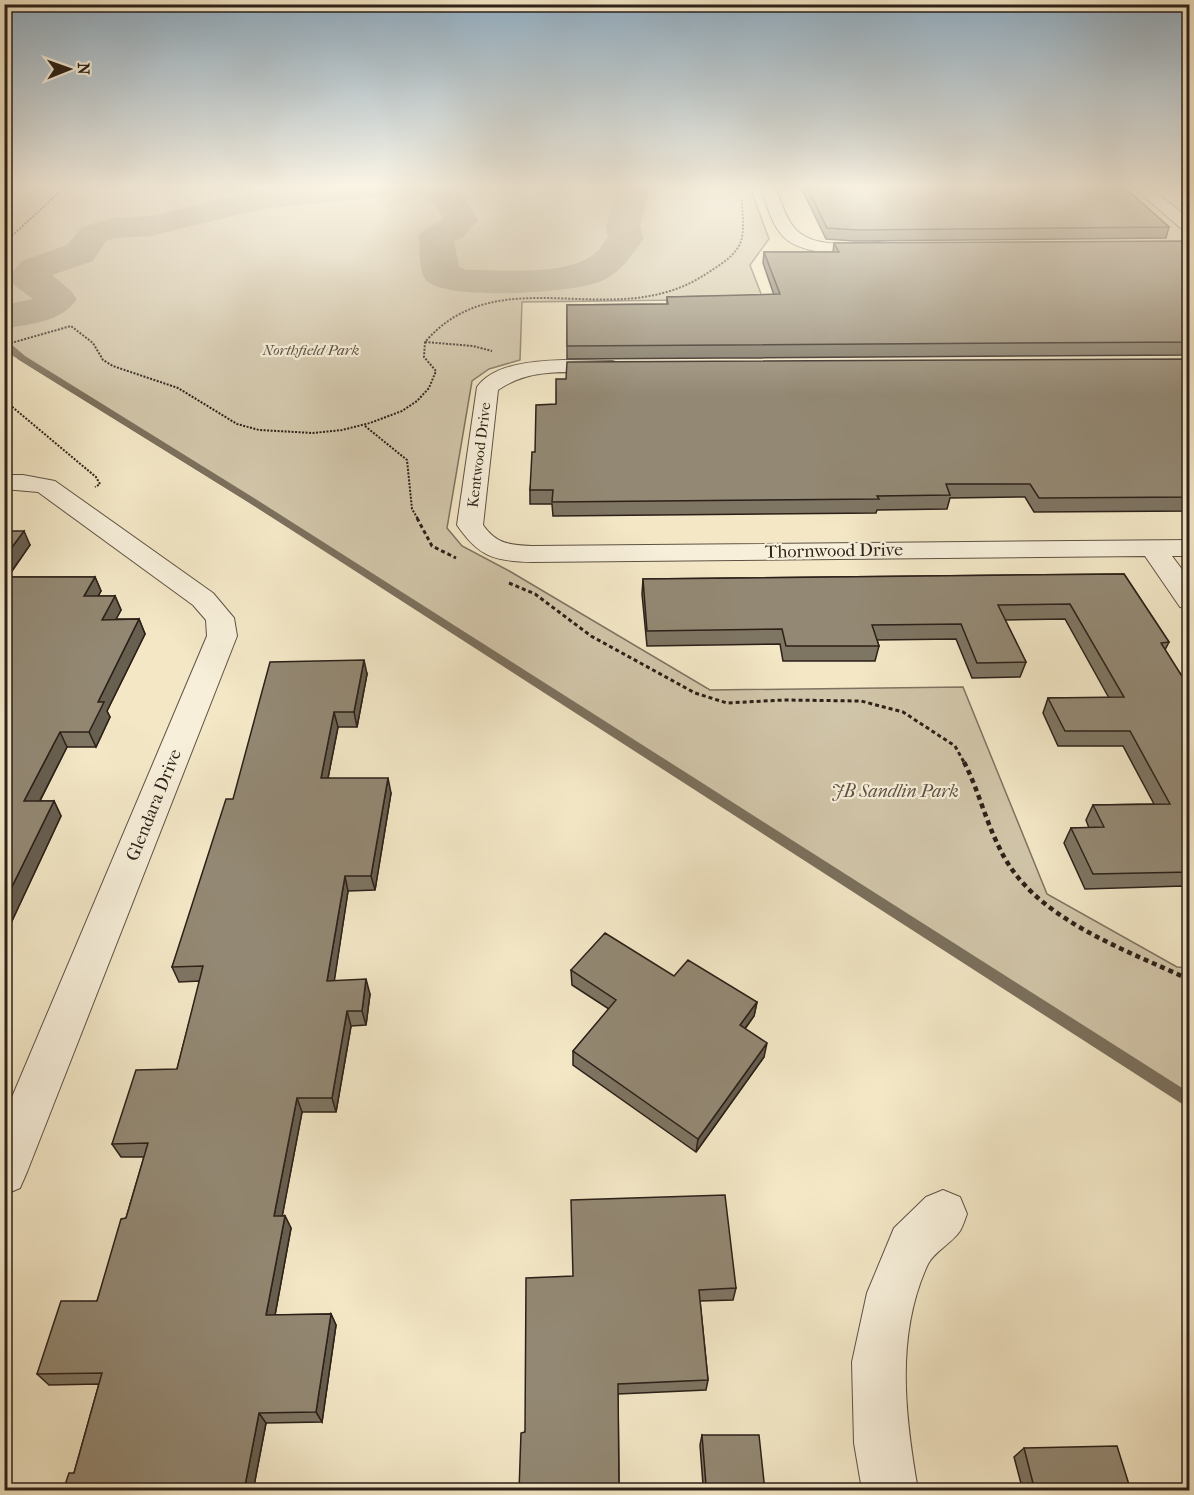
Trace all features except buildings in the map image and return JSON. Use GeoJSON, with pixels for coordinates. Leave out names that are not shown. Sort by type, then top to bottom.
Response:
{"type":"FeatureCollection","features":[{"type":"Feature","properties":{"kind":"street","name":"Kentwood Drive"},"geometry":{"type":"LineString","coordinates":[[481,542],[470,525],[488,387],[499,378],[519,370],[545,367],[628,367]]}},
{"type":"Feature","properties":{"kind":"street","name":"Glendara Drive"},"geometry":{"type":"LineString","coordinates":[[4,482],[23,482],[46,486],[203,599],[220,618],[222,636],[4,1172]]}},
{"type":"Feature","properties":{"kind":"street","name":"Thornwood Drive"},"geometry":{"type":"LineString","coordinates":[[481,542],[503,554],[1190,548]]}},
{"type":"Feature","properties":{"kind":"street"},"geometry":{"type":"LineString","coordinates":[[1153,548],[1190,601]]}},
{"type":"Feature","properties":{"kind":"street"},"geometry":{"type":"LineString","coordinates":[[890,1491],[882,1443],[878,1362],[892,1293],[911,1245],[943,1214]]}},
{"type":"Feature","properties":{"kind":"path"},"geometry":{"type":"LineString","coordinates":[[4,345],[71,326],[96,345],[103,360],[128,373],[178,388],[203,399],[234,423],[254,429],[304,435],[332,433],[364,426],[411,406],[434,383],[436,371],[424,357],[425,342],[442,323],[464,310],[504,300],[647,296],[672,291],[710,274],[729,257]]}},
{"type":"Feature","properties":{"kind":"path"},"geometry":{"type":"LineString","coordinates":[[425,342],[473,346],[492,351],[510,358],[519,370]]}},
{"type":"Feature","properties":{"kind":"path"},"geometry":{"type":"LineString","coordinates":[[4,400],[96,477],[100,484],[64,499]]}},
{"type":"Feature","properties":{"kind":"path"},"geometry":{"type":"LineString","coordinates":[[364,426],[407,460],[412,509],[432,546],[458,559]]}},
{"type":"Feature","properties":{"kind":"path"},"geometry":{"type":"LineString","coordinates":[[506,581],[535,594],[591,636],[695,693],[727,704],[784,700],[861,701],[903,712],[955,746],[974,781],[999,848],[1022,882],[1071,924],[1190,980]]}},
{"type":"Feature","properties":{"kind":"green space"},"geometry":{"type":"Polygon","coordinates":[[[4,257],[756,257],[750,265],[763,299],[522,302],[520,360],[489,369],[472,381],[447,528],[462,546],[511,572],[710,690],[963,687],[1047,894],[1177,967],[1189,968],[1189,1102],[442,622],[5,350],[4,257]]]}},
{"type":"Feature","properties":{"kind":"waterway"},"geometry":{"type":"LineString","coordinates":[[4,317],[46,308],[57,299],[27,277],[35,269],[69,257]]}},
{"type":"Feature","properties":{"kind":"waterway"},"geometry":{"type":"LineString","coordinates":[[439,257],[441,274],[463,281],[553,280],[586,274],[608,262],[612,257]]}},
{"type":"Feature","properties":{"kind":"waterway"},"geometry":{"type":"LineString","coordinates":[[4,340],[22,358],[251,500],[1190,1102]]}},
{"type":"Feature","properties":{"kind":"park label","name":"Northfield Park"},"geometry":{"type":"Point","coordinates":[311,350]}},
{"type":"Feature","properties":{"kind":"park label","name":"JB Sandlin Park"},"geometry":{"type":"Point","coordinates":[895,791]}}]}
